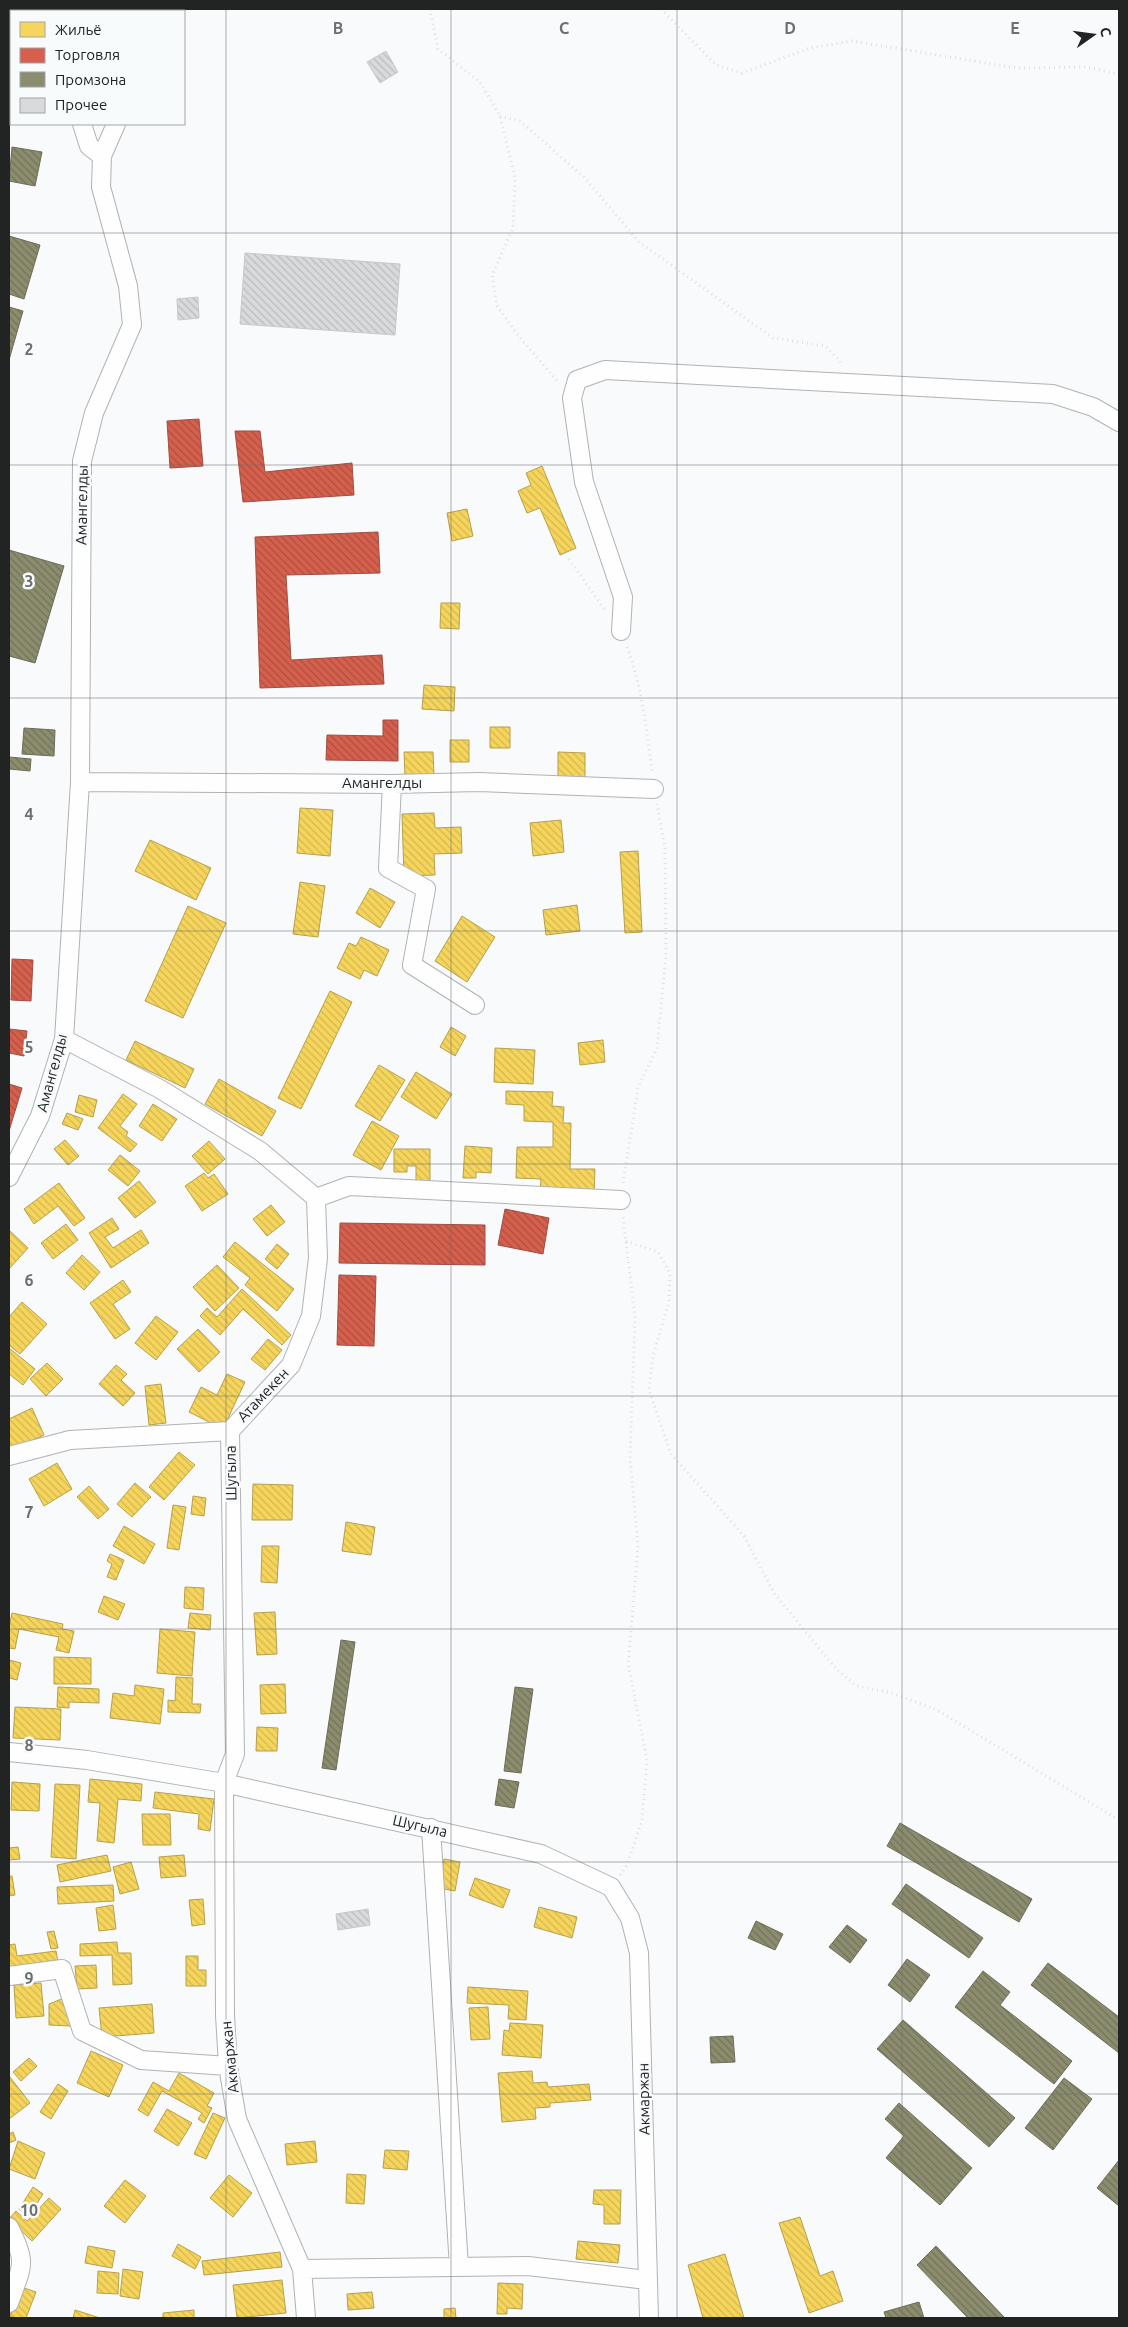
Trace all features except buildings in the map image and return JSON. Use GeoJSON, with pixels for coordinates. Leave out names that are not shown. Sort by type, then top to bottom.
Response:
{"type":"FeatureCollection","features":[{"type":"Feature","properties":{"kind":"street"},"geometry":{"type":"LineString","coordinates":[[82,125],[89,146],[102,156]]}},
{"type":"Feature","properties":{"kind":"street","name":"Амангелды"},"geometry":{"type":"LineString","coordinates":[[9,1177],[40,1116],[64,1039],[80,782],[82,461],[94,413],[132,325],[128,286],[100,187],[102,156],[116,125]]}},
{"type":"Feature","properties":{"kind":"street"},"geometry":{"type":"LineString","coordinates":[[621,631],[623,597],[584,482],[572,398],[577,380],[605,370],[1053,394],[1093,407],[1119,422]]}},
{"type":"Feature","properties":{"kind":"street","name":"Амангелды"},"geometry":{"type":"LineString","coordinates":[[80,782],[392,784],[480,782],[654,789]]}},
{"type":"Feature","properties":{"kind":"street"},"geometry":{"type":"LineString","coordinates":[[392,784],[388,868],[426,889],[412,965],[475,1005]]}},
{"type":"Feature","properties":{"kind":"street"},"geometry":{"type":"LineString","coordinates":[[64,1039],[160,1089],[260,1151],[316,1198],[349,1186],[621,1200]]}},
{"type":"Feature","properties":{"kind":"street","name":"Атамекен"},"geometry":{"type":"LineString","coordinates":[[9,1456],[70,1440],[230,1431],[291,1365],[311,1316],[318,1258],[316,1198]]}},
{"type":"Feature","properties":{"kind":"street","name":"Шугыла"},"geometry":{"type":"LineString","coordinates":[[224,1782],[235,1754],[230,1431]]}},
{"type":"Feature","properties":{"kind":"street","name":"Шугыла"},"geometry":{"type":"LineString","coordinates":[[9,1752],[87,1760],[224,1782],[431,1828],[541,1854],[611,1887]]}},
{"type":"Feature","properties":{"kind":"street","name":"Акмаржан"},"geometry":{"type":"LineString","coordinates":[[224,1782],[225,2015],[228,2066],[237,2119],[302,2269],[306,2318]]}},
{"type":"Feature","properties":{"kind":"street"},"geometry":{"type":"LineString","coordinates":[[431,1828],[459,2267]]}},
{"type":"Feature","properties":{"kind":"street","name":"Акмаржан"},"geometry":{"type":"LineString","coordinates":[[611,1887],[630,1918],[639,1953],[649,2318]]}},
{"type":"Feature","properties":{"kind":"street"},"geometry":{"type":"LineString","coordinates":[[9,1976],[62,1969],[82,2031],[141,2060],[228,2066]]}},
{"type":"Feature","properties":{"kind":"street"},"geometry":{"type":"LineString","coordinates":[[9,2228],[18,2246],[23,2264],[9,2303]]}},
{"type":"Feature","properties":{"kind":"street"},"geometry":{"type":"LineString","coordinates":[[302,2269],[528,2266],[647,2280]]}},
{"type":"Feature","properties":{"kind":"path"},"geometry":{"type":"LineString","coordinates":[[430,9],[438,49],[480,82],[500,116],[515,178],[513,228],[492,275],[497,306],[521,339],[572,398]]}},
{"type":"Feature","properties":{"kind":"path"},"geometry":{"type":"LineString","coordinates":[[661,9],[716,65],[742,73],[810,48],[852,41],[1017,68],[1085,67],[1119,74]]}},
{"type":"Feature","properties":{"kind":"path"},"geometry":{"type":"LineString","coordinates":[[500,116],[520,121],[584,177],[639,242],[773,338],[825,346],[840,361],[842,383]]}},
{"type":"Feature","properties":{"kind":"path"},"geometry":{"type":"LineString","coordinates":[[569,559],[621,631],[636,672],[645,714],[654,789],[665,847],[666,955],[657,1048],[638,1087],[621,1200],[635,1317],[630,1458],[638,1546],[628,1664],[647,1760],[642,1821],[627,1865],[611,1887]]}},
{"type":"Feature","properties":{"kind":"path"},"geometry":{"type":"LineString","coordinates":[[626,1241],[658,1252],[670,1273],[669,1302],[654,1356],[649,1390],[671,1454],[744,1536],[774,1594],[837,1670],[857,1686],[892,1694],[937,1710],[1119,1820]]}}]}
